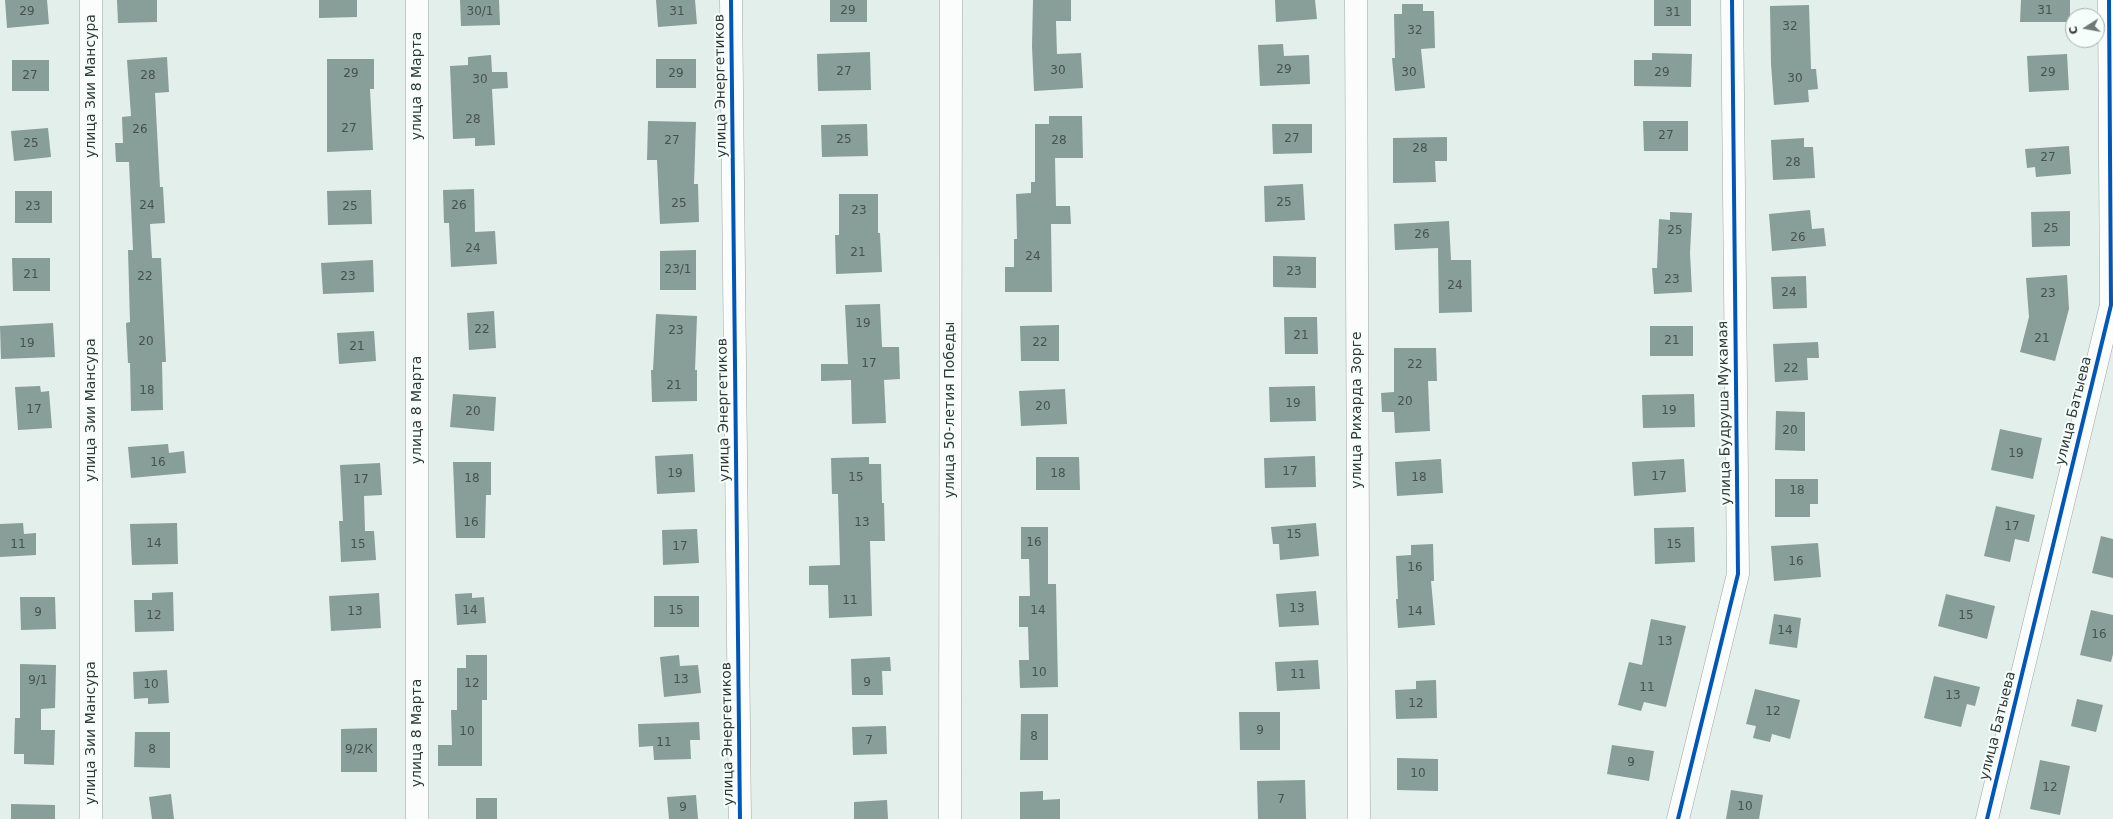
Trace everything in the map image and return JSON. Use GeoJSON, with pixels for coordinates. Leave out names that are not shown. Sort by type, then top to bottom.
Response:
{"type":"FeatureCollection","features":[{"type":"Feature","properties":{"kind":"street","name":"улица Зии Мансура"},"geometry":{"type":"LineString","coordinates":[[91,0],[91,819]]}},
{"type":"Feature","properties":{"kind":"street","name":"улица 8 Марта"},"geometry":{"type":"LineString","coordinates":[[417,0],[418,819]]}},
{"type":"Feature","properties":{"kind":"street","name":"улица Энергетиков"},"geometry":{"type":"LineString","coordinates":[[731,0],[740,819]]}},
{"type":"Feature","properties":{"kind":"street","name":"улица 50-летия Победы"},"geometry":{"type":"LineString","coordinates":[[950,0],[950,819]]}},
{"type":"Feature","properties":{"kind":"street","name":"улица Рихарда Зорге"},"geometry":{"type":"LineString","coordinates":[[1356,0],[1359,819]]}},
{"type":"Feature","properties":{"kind":"street","name":"улица Будруша Мукамая"},"geometry":{"type":"LineString","coordinates":[[1678,819],[1738,574],[1732,0]]}},
{"type":"Feature","properties":{"kind":"street","name":"улица Батыева"},"geometry":{"type":"LineString","coordinates":[[1987,819],[2111,305],[2109,0]]}},
{"type":"Feature","properties":{"kind":"building"},"geometry":{"type":"Polygon","coordinates":[[[5,0],[47,0],[49,24],[7,28],[5,0]]]}},
{"type":"Feature","properties":{"kind":"building"},"geometry":{"type":"Polygon","coordinates":[[[117,0],[157,0],[157,22],[118,23],[117,0]]]}},
{"type":"Feature","properties":{"kind":"building"},"geometry":{"type":"Polygon","coordinates":[[[319,0],[357,0],[357,17],[319,18],[319,0]]]}},
{"type":"Feature","properties":{"kind":"building"},"geometry":{"type":"Polygon","coordinates":[[[460,0],[499,0],[500,25],[461,26],[460,0]]]}},
{"type":"Feature","properties":{"kind":"building"},"geometry":{"type":"Polygon","coordinates":[[[656,0],[695,0],[697,24],[658,27],[656,0]]]}},
{"type":"Feature","properties":{"kind":"building"},"geometry":{"type":"Polygon","coordinates":[[[830,0],[867,0],[867,22],[830,22],[830,0]]]}},
{"type":"Feature","properties":{"kind":"building"},"geometry":{"type":"Polygon","coordinates":[[[1033,0],[1071,0],[1071,21],[1056,21],[1057,54],[1081,53],[1083,88],[1034,91],[1032,46],[1033,0]]]}},
{"type":"Feature","properties":{"kind":"building"},"geometry":{"type":"Polygon","coordinates":[[[1275,0],[1315,0],[1317,19],[1276,22],[1275,0]]]}},
{"type":"Feature","properties":{"kind":"building"},"geometry":{"type":"Polygon","coordinates":[[[1654,0],[1691,0],[1691,26],[1654,26],[1654,0]]]}},
{"type":"Feature","properties":{"kind":"building"},"geometry":{"type":"Polygon","coordinates":[[[2021,0],[2070,0],[2070,8],[2065,8],[2065,22],[2020,22],[2021,0]]]}},
{"type":"Feature","properties":{"kind":"building"},"geometry":{"type":"Polygon","coordinates":[[[1402,4],[1423,4],[1423,11],[1434,11],[1435,48],[1421,49],[1425,88],[1395,91],[1392,58],[1395,58],[1394,14],[1402,14],[1402,4]]]}},
{"type":"Feature","properties":{"kind":"building"},"geometry":{"type":"Polygon","coordinates":[[[1809,5],[1811,69],[1816,69],[1818,89],[1808,90],[1809,102],[1774,105],[1771,64],[1770,6],[1809,5]]]}},
{"type":"Feature","properties":{"kind":"building"},"geometry":{"type":"Polygon","coordinates":[[[1283,44],[1284,56],[1309,55],[1310,84],[1260,86],[1258,45],[1283,44]]]}},
{"type":"Feature","properties":{"kind":"building"},"geometry":{"type":"Polygon","coordinates":[[[870,52],[871,90],[818,91],[817,54],[870,52]]]}},
{"type":"Feature","properties":{"kind":"building"},"geometry":{"type":"Polygon","coordinates":[[[1652,53],[1692,54],[1691,87],[1634,86],[1634,60],[1652,60],[1652,53]]]}},
{"type":"Feature","properties":{"kind":"building"},"geometry":{"type":"Polygon","coordinates":[[[2067,54],[2069,90],[2029,92],[2027,56],[2067,54]]]}},
{"type":"Feature","properties":{"kind":"building"},"geometry":{"type":"Polygon","coordinates":[[[491,55],[492,72],[507,72],[508,88],[492,89],[495,145],[475,146],[475,138],[453,139],[450,66],[468,65],[468,57],[491,55]]]}},
{"type":"Feature","properties":{"kind":"building"},"geometry":{"type":"Polygon","coordinates":[[[167,57],[169,92],[155,93],[160,187],[163,187],[165,223],[150,224],[152,258],[161,258],[166,362],[162,362],[163,410],[131,411],[130,363],[128,363],[126,323],[130,322],[128,250],[133,250],[129,162],[116,162],[115,143],[123,143],[122,117],[131,116],[127,60],[167,57]]]}},
{"type":"Feature","properties":{"kind":"building"},"geometry":{"type":"Polygon","coordinates":[[[327,59],[374,59],[374,89],[370,89],[373,150],[327,152],[327,59]]]}},
{"type":"Feature","properties":{"kind":"building"},"geometry":{"type":"Polygon","coordinates":[[[656,59],[696,59],[696,88],[656,88],[656,59]]]}},
{"type":"Feature","properties":{"kind":"building"},"geometry":{"type":"Polygon","coordinates":[[[12,60],[49,60],[49,91],[12,91],[12,60]]]}},
{"type":"Feature","properties":{"kind":"building"},"geometry":{"type":"Polygon","coordinates":[[[1049,116],[1082,116],[1083,158],[1055,158],[1056,206],[1070,206],[1071,224],[1051,224],[1052,292],[1005,292],[1005,267],[1014,267],[1014,239],[1017,239],[1016,194],[1031,193],[1031,182],[1035,182],[1035,124],[1049,124],[1049,116]]]}},
{"type":"Feature","properties":{"kind":"building"},"geometry":{"type":"Polygon","coordinates":[[[648,121],[696,122],[694,184],[698,184],[699,222],[660,224],[657,160],[647,160],[648,121]]]}},
{"type":"Feature","properties":{"kind":"building"},"geometry":{"type":"Polygon","coordinates":[[[1643,121],[1688,121],[1688,151],[1644,151],[1643,121]]]}},
{"type":"Feature","properties":{"kind":"building"},"geometry":{"type":"Polygon","coordinates":[[[867,124],[868,156],[822,157],[821,125],[867,124]]]}},
{"type":"Feature","properties":{"kind":"building"},"geometry":{"type":"Polygon","coordinates":[[[1272,124],[1312,124],[1312,153],[1273,154],[1272,124]]]}},
{"type":"Feature","properties":{"kind":"building"},"geometry":{"type":"Polygon","coordinates":[[[48,128],[51,157],[14,161],[11,131],[48,128]]]}},
{"type":"Feature","properties":{"kind":"building"},"geometry":{"type":"Polygon","coordinates":[[[1447,137],[1447,161],[1435,161],[1436,182],[1393,183],[1393,138],[1447,137]]]}},
{"type":"Feature","properties":{"kind":"building"},"geometry":{"type":"Polygon","coordinates":[[[1804,138],[1804,147],[1813,147],[1815,178],[1773,180],[1771,140],[1804,138]]]}},
{"type":"Feature","properties":{"kind":"building"},"geometry":{"type":"Polygon","coordinates":[[[2069,146],[2071,174],[2036,177],[2035,167],[2027,168],[2025,149],[2069,146]]]}},
{"type":"Feature","properties":{"kind":"building"},"geometry":{"type":"Polygon","coordinates":[[[1303,184],[1305,220],[1265,222],[1264,186],[1303,184]]]}},
{"type":"Feature","properties":{"kind":"building"},"geometry":{"type":"Polygon","coordinates":[[[474,189],[475,232],[495,231],[497,264],[451,267],[449,223],[444,223],[443,190],[474,189]]]}},
{"type":"Feature","properties":{"kind":"building"},"geometry":{"type":"Polygon","coordinates":[[[371,190],[372,224],[328,225],[327,191],[371,190]]]}},
{"type":"Feature","properties":{"kind":"building"},"geometry":{"type":"Polygon","coordinates":[[[15,191],[52,191],[52,223],[15,223],[15,191]]]}},
{"type":"Feature","properties":{"kind":"building"},"geometry":{"type":"Polygon","coordinates":[[[839,194],[878,194],[878,233],[880,233],[882,272],[836,274],[835,235],[839,235],[839,194]]]}},
{"type":"Feature","properties":{"kind":"building"},"geometry":{"type":"Polygon","coordinates":[[[1810,210],[1812,229],[1824,228],[1826,246],[1772,251],[1769,214],[1810,210]]]}},
{"type":"Feature","properties":{"kind":"building"},"geometry":{"type":"Polygon","coordinates":[[[2070,211],[2070,246],[2032,247],[2031,212],[2070,211]]]}},
{"type":"Feature","properties":{"kind":"building"},"geometry":{"type":"Polygon","coordinates":[[[1670,212],[1692,213],[1690,253],[1692,292],[1654,294],[1652,268],[1657,268],[1659,219],[1670,220],[1670,212]]]}},
{"type":"Feature","properties":{"kind":"building"},"geometry":{"type":"Polygon","coordinates":[[[1449,221],[1451,260],[1471,260],[1472,312],[1439,313],[1438,248],[1395,250],[1394,224],[1449,221]]]}},
{"type":"Feature","properties":{"kind":"building"},"geometry":{"type":"Polygon","coordinates":[[[696,250],[696,290],[660,290],[660,251],[696,250]]]}},
{"type":"Feature","properties":{"kind":"building"},"geometry":{"type":"Polygon","coordinates":[[[1273,256],[1316,257],[1316,288],[1273,287],[1273,256]]]}},
{"type":"Feature","properties":{"kind":"building"},"geometry":{"type":"Polygon","coordinates":[[[12,258],[50,258],[50,291],[13,291],[12,258]]]}},
{"type":"Feature","properties":{"kind":"building"},"geometry":{"type":"Polygon","coordinates":[[[373,260],[374,292],[323,294],[321,263],[373,260]]]}},
{"type":"Feature","properties":{"kind":"building"},"geometry":{"type":"Polygon","coordinates":[[[2067,275],[2069,309],[2055,361],[2020,352],[2029,317],[2026,278],[2067,275]]]}},
{"type":"Feature","properties":{"kind":"building"},"geometry":{"type":"Polygon","coordinates":[[[1806,276],[1807,308],[1773,309],[1771,277],[1806,276]]]}},
{"type":"Feature","properties":{"kind":"building"},"geometry":{"type":"Polygon","coordinates":[[[880,304],[882,347],[899,347],[900,379],[884,380],[886,423],[852,424],[851,380],[821,381],[821,364],[848,364],[845,305],[880,304]]]}},
{"type":"Feature","properties":{"kind":"building"},"geometry":{"type":"Polygon","coordinates":[[[494,311],[496,348],[469,350],[467,313],[494,311]]]}},
{"type":"Feature","properties":{"kind":"building"},"geometry":{"type":"Polygon","coordinates":[[[656,314],[697,316],[695,370],[697,370],[697,401],[652,402],[651,370],[653,370],[656,314]]]}},
{"type":"Feature","properties":{"kind":"building"},"geometry":{"type":"Polygon","coordinates":[[[1284,317],[1317,317],[1318,354],[1285,354],[1284,317]]]}},
{"type":"Feature","properties":{"kind":"building"},"geometry":{"type":"Polygon","coordinates":[[[53,323],[55,357],[1,359],[0,326],[53,323]]]}},
{"type":"Feature","properties":{"kind":"building"},"geometry":{"type":"Polygon","coordinates":[[[1059,325],[1059,361],[1021,361],[1020,326],[1059,325]]]}},
{"type":"Feature","properties":{"kind":"building"},"geometry":{"type":"Polygon","coordinates":[[[1650,326],[1693,326],[1693,356],[1650,356],[1650,326]]]}},
{"type":"Feature","properties":{"kind":"building"},"geometry":{"type":"Polygon","coordinates":[[[374,331],[376,361],[339,364],[337,333],[374,331]]]}},
{"type":"Feature","properties":{"kind":"building"},"geometry":{"type":"Polygon","coordinates":[[[1818,342],[1819,358],[1807,358],[1808,380],[1775,382],[1773,344],[1818,342]]]}},
{"type":"Feature","properties":{"kind":"building"},"geometry":{"type":"Polygon","coordinates":[[[1394,348],[1436,348],[1437,381],[1428,381],[1430,431],[1395,433],[1394,412],[1382,412],[1381,393],[1394,392],[1394,348]]]}},
{"type":"Feature","properties":{"kind":"building"},"geometry":{"type":"Polygon","coordinates":[[[40,386],[41,392],[49,391],[52,428],[18,430],[15,387],[40,386]]]}},
{"type":"Feature","properties":{"kind":"building"},"geometry":{"type":"Polygon","coordinates":[[[1315,386],[1316,421],[1270,422],[1269,387],[1315,386]]]}},
{"type":"Feature","properties":{"kind":"building"},"geometry":{"type":"Polygon","coordinates":[[[1065,389],[1067,424],[1021,426],[1019,391],[1065,389]]]}},
{"type":"Feature","properties":{"kind":"building"},"geometry":{"type":"Polygon","coordinates":[[[453,394],[496,397],[494,431],[450,427],[453,394]]]}},
{"type":"Feature","properties":{"kind":"building"},"geometry":{"type":"Polygon","coordinates":[[[1694,394],[1695,427],[1643,428],[1642,395],[1694,394]]]}},
{"type":"Feature","properties":{"kind":"building"},"geometry":{"type":"Polygon","coordinates":[[[1776,411],[1805,412],[1805,451],[1775,450],[1776,411]]]}},
{"type":"Feature","properties":{"kind":"building"},"geometry":{"type":"Polygon","coordinates":[[[2000,429],[2042,438],[2033,479],[1991,470],[2000,429]]]}},
{"type":"Feature","properties":{"kind":"building"},"geometry":{"type":"Polygon","coordinates":[[[168,444],[169,453],[184,451],[186,473],[131,478],[128,447],[168,444]]]}},
{"type":"Feature","properties":{"kind":"building"},"geometry":{"type":"Polygon","coordinates":[[[693,454],[695,492],[657,494],[655,456],[693,454]]]}},
{"type":"Feature","properties":{"kind":"building"},"geometry":{"type":"Polygon","coordinates":[[[1315,456],[1316,487],[1265,488],[1264,458],[1315,456]]]}},
{"type":"Feature","properties":{"kind":"building"},"geometry":{"type":"Polygon","coordinates":[[[869,457],[869,464],[881,464],[885,541],[870,541],[872,616],[829,618],[828,585],[809,585],[809,566],[840,565],[838,494],[832,494],[831,458],[869,457]]]}},
{"type":"Feature","properties":{"kind":"building"},"geometry":{"type":"Polygon","coordinates":[[[1036,457],[1079,457],[1080,490],[1036,490],[1036,457]]]}},
{"type":"Feature","properties":{"kind":"building"},"geometry":{"type":"Polygon","coordinates":[[[1441,459],[1443,493],[1397,496],[1395,462],[1441,459]]]}},
{"type":"Feature","properties":{"kind":"building"},"geometry":{"type":"Polygon","coordinates":[[[1684,459],[1686,492],[1634,496],[1632,462],[1684,459]]]}},
{"type":"Feature","properties":{"kind":"building"},"geometry":{"type":"Polygon","coordinates":[[[453,462],[491,462],[491,495],[486,495],[485,538],[456,538],[453,462]]]}},
{"type":"Feature","properties":{"kind":"building"},"geometry":{"type":"Polygon","coordinates":[[[380,463],[382,495],[364,496],[365,531],[374,531],[376,560],[341,562],[339,521],[343,521],[340,465],[380,463]]]}},
{"type":"Feature","properties":{"kind":"building"},"geometry":{"type":"Polygon","coordinates":[[[1775,479],[1818,479],[1818,504],[1810,504],[1810,517],[1775,517],[1775,479]]]}},
{"type":"Feature","properties":{"kind":"building"},"geometry":{"type":"Polygon","coordinates":[[[1996,506],[2035,515],[2029,542],[2015,539],[2010,562],[1984,556],[1996,506]]]}},
{"type":"Feature","properties":{"kind":"building"},"geometry":{"type":"Polygon","coordinates":[[[23,523],[24,534],[36,533],[36,555],[0,557],[0,524],[23,523]]]}},
{"type":"Feature","properties":{"kind":"building"},"geometry":{"type":"Polygon","coordinates":[[[177,523],[178,564],[132,565],[130,524],[177,523]]]}},
{"type":"Feature","properties":{"kind":"building"},"geometry":{"type":"Polygon","coordinates":[[[1316,523],[1319,556],[1280,560],[1279,544],[1273,544],[1271,527],[1316,523]]]}},
{"type":"Feature","properties":{"kind":"building"},"geometry":{"type":"Polygon","coordinates":[[[1021,527],[1048,527],[1048,584],[1056,584],[1058,687],[1020,688],[1019,660],[1029,660],[1028,627],[1019,627],[1019,596],[1030,596],[1029,559],[1021,559],[1021,527]]]}},
{"type":"Feature","properties":{"kind":"building"},"geometry":{"type":"Polygon","coordinates":[[[1694,527],[1695,562],[1655,564],[1654,528],[1694,527]]]}},
{"type":"Feature","properties":{"kind":"building"},"geometry":{"type":"Polygon","coordinates":[[[697,529],[699,563],[663,565],[662,530],[697,529]]]}},
{"type":"Feature","properties":{"kind":"building"},"geometry":{"type":"Polygon","coordinates":[[[2101,536],[2113,539],[2113,578],[2092,573],[2101,536]]]}},
{"type":"Feature","properties":{"kind":"building"},"geometry":{"type":"Polygon","coordinates":[[[1818,543],[1821,577],[1774,581],[1771,546],[1818,543]]]}},
{"type":"Feature","properties":{"kind":"building"},"geometry":{"type":"Polygon","coordinates":[[[1433,544],[1434,581],[1431,581],[1435,625],[1398,628],[1396,556],[1411,555],[1411,545],[1433,544]]]}},
{"type":"Feature","properties":{"kind":"building"},"geometry":{"type":"Polygon","coordinates":[[[1316,591],[1319,625],[1279,627],[1276,594],[1316,591]]]}},
{"type":"Feature","properties":{"kind":"building"},"geometry":{"type":"Polygon","coordinates":[[[173,592],[174,631],[135,632],[134,600],[152,600],[152,593],[173,592]]]}},
{"type":"Feature","properties":{"kind":"building"},"geometry":{"type":"Polygon","coordinates":[[[379,593],[381,628],[331,631],[329,596],[379,593]]]}},
{"type":"Feature","properties":{"kind":"building"},"geometry":{"type":"Polygon","coordinates":[[[472,593],[472,598],[484,597],[486,623],[457,625],[455,594],[472,593]]]}},
{"type":"Feature","properties":{"kind":"building"},"geometry":{"type":"Polygon","coordinates":[[[1946,594],[1995,606],[1987,639],[1938,626],[1946,594]]]}},
{"type":"Feature","properties":{"kind":"building"},"geometry":{"type":"Polygon","coordinates":[[[654,596],[699,596],[699,627],[654,627],[654,596]]]}},
{"type":"Feature","properties":{"kind":"building"},"geometry":{"type":"Polygon","coordinates":[[[20,597],[55,597],[56,629],[21,630],[20,597]]]}},
{"type":"Feature","properties":{"kind":"building"},"geometry":{"type":"Polygon","coordinates":[[[2091,610],[2113,615],[2113,654],[2111,662],[2080,655],[2091,610]]]}},
{"type":"Feature","properties":{"kind":"building"},"geometry":{"type":"Polygon","coordinates":[[[1774,614],[1801,618],[1797,648],[1769,644],[1774,614]]]}},
{"type":"Feature","properties":{"kind":"building"},"geometry":{"type":"Polygon","coordinates":[[[1651,619],[1686,626],[1666,707],[1644,702],[1641,711],[1618,705],[1629,662],[1642,665],[1651,619]]]}},
{"type":"Feature","properties":{"kind":"building"},"geometry":{"type":"Polygon","coordinates":[[[466,655],[487,655],[487,700],[482,700],[482,766],[438,766],[438,745],[452,745],[451,710],[457,710],[457,668],[466,668],[466,655]]]}},
{"type":"Feature","properties":{"kind":"building"},"geometry":{"type":"Polygon","coordinates":[[[679,655],[680,666],[698,665],[701,693],[664,697],[660,657],[679,655]]]}},
{"type":"Feature","properties":{"kind":"building"},"geometry":{"type":"Polygon","coordinates":[[[890,657],[891,671],[882,671],[883,695],[852,695],[851,659],[890,657]]]}},
{"type":"Feature","properties":{"kind":"building"},"geometry":{"type":"Polygon","coordinates":[[[1318,660],[1320,689],[1277,691],[1275,662],[1318,660]]]}},
{"type":"Feature","properties":{"kind":"building"},"geometry":{"type":"Polygon","coordinates":[[[20,664],[56,665],[55,708],[41,709],[41,730],[55,730],[54,765],[24,764],[24,754],[14,754],[15,718],[20,718],[20,664]]]}},
{"type":"Feature","properties":{"kind":"building"},"geometry":{"type":"Polygon","coordinates":[[[167,670],[169,703],[148,704],[148,698],[134,699],[133,672],[167,670]]]}},
{"type":"Feature","properties":{"kind":"building"},"geometry":{"type":"Polygon","coordinates":[[[1934,676],[1980,687],[1975,706],[1967,704],[1961,727],[1924,718],[1934,676]]]}},
{"type":"Feature","properties":{"kind":"building"},"geometry":{"type":"Polygon","coordinates":[[[1436,680],[1437,718],[1396,719],[1395,690],[1416,689],[1416,681],[1436,680]]]}},
{"type":"Feature","properties":{"kind":"building"},"geometry":{"type":"Polygon","coordinates":[[[1755,689],[1800,700],[1790,739],[1772,734],[1770,742],[1753,738],[1756,726],[1746,724],[1755,689]]]}},
{"type":"Feature","properties":{"kind":"building"},"geometry":{"type":"Polygon","coordinates":[[[2077,699],[2103,705],[2096,732],[2071,726],[2077,699]]]}},
{"type":"Feature","properties":{"kind":"building"},"geometry":{"type":"Polygon","coordinates":[[[1239,712],[1280,712],[1280,750],[1240,750],[1239,712]]]}},
{"type":"Feature","properties":{"kind":"building"},"geometry":{"type":"Polygon","coordinates":[[[1021,714],[1048,714],[1048,760],[1020,760],[1021,714]]]}},
{"type":"Feature","properties":{"kind":"building"},"geometry":{"type":"Polygon","coordinates":[[[699,722],[700,740],[690,740],[691,759],[654,760],[653,746],[639,747],[638,724],[699,722]]]}},
{"type":"Feature","properties":{"kind":"building"},"geometry":{"type":"Polygon","coordinates":[[[886,726],[887,754],[853,755],[852,727],[886,726]]]}},
{"type":"Feature","properties":{"kind":"building"},"geometry":{"type":"Polygon","coordinates":[[[377,728],[377,772],[341,772],[341,729],[377,728]]]}},
{"type":"Feature","properties":{"kind":"building"},"geometry":{"type":"Polygon","coordinates":[[[135,732],[170,732],[170,768],[134,767],[135,732]]]}},
{"type":"Feature","properties":{"kind":"building"},"geometry":{"type":"Polygon","coordinates":[[[1612,745],[1654,751],[1649,781],[1607,774],[1612,745]]]}},
{"type":"Feature","properties":{"kind":"building"},"geometry":{"type":"Polygon","coordinates":[[[1397,758],[1438,759],[1438,791],[1397,790],[1397,758]]]}},
{"type":"Feature","properties":{"kind":"building"},"geometry":{"type":"Polygon","coordinates":[[[2040,760],[2070,766],[2060,815],[2030,809],[2040,760]]]}},
{"type":"Feature","properties":{"kind":"building"},"geometry":{"type":"Polygon","coordinates":[[[1305,780],[1306,819],[1258,819],[1257,781],[1305,780]]]}},
{"type":"Feature","properties":{"kind":"building"},"geometry":{"type":"Polygon","coordinates":[[[1731,790],[1763,795],[1759,819],[1726,819],[1731,790]]]}},
{"type":"Feature","properties":{"kind":"building"},"geometry":{"type":"Polygon","coordinates":[[[1043,791],[1043,800],[1060,799],[1060,819],[1020,819],[1020,792],[1043,791]]]}},
{"type":"Feature","properties":{"kind":"building"},"geometry":{"type":"Polygon","coordinates":[[[171,794],[174,819],[152,819],[149,797],[171,794]]]}},
{"type":"Feature","properties":{"kind":"building"},"geometry":{"type":"Polygon","coordinates":[[[696,795],[698,819],[669,819],[667,797],[696,795]]]}},
{"type":"Feature","properties":{"kind":"building"},"geometry":{"type":"Polygon","coordinates":[[[476,798],[497,798],[497,819],[476,819],[476,798]]]}},
{"type":"Feature","properties":{"kind":"building"},"geometry":{"type":"Polygon","coordinates":[[[887,800],[888,819],[854,819],[854,802],[887,800]]]}},
{"type":"Feature","properties":{"kind":"building"},"geometry":{"type":"Polygon","coordinates":[[[11,804],[55,805],[55,819],[11,819],[11,804]]]}},
{"type":"Feature","properties":{"kind":"cycle path"},"geometry":{"type":"LineString","coordinates":[[731,0],[740,819]]}},
{"type":"Feature","properties":{"kind":"cycle path"},"geometry":{"type":"LineString","coordinates":[[1678,819],[1738,574],[1732,0]]}},
{"type":"Feature","properties":{"kind":"cycle path"},"geometry":{"type":"LineString","coordinates":[[1987,819],[2111,305],[2109,0]]}}]}
